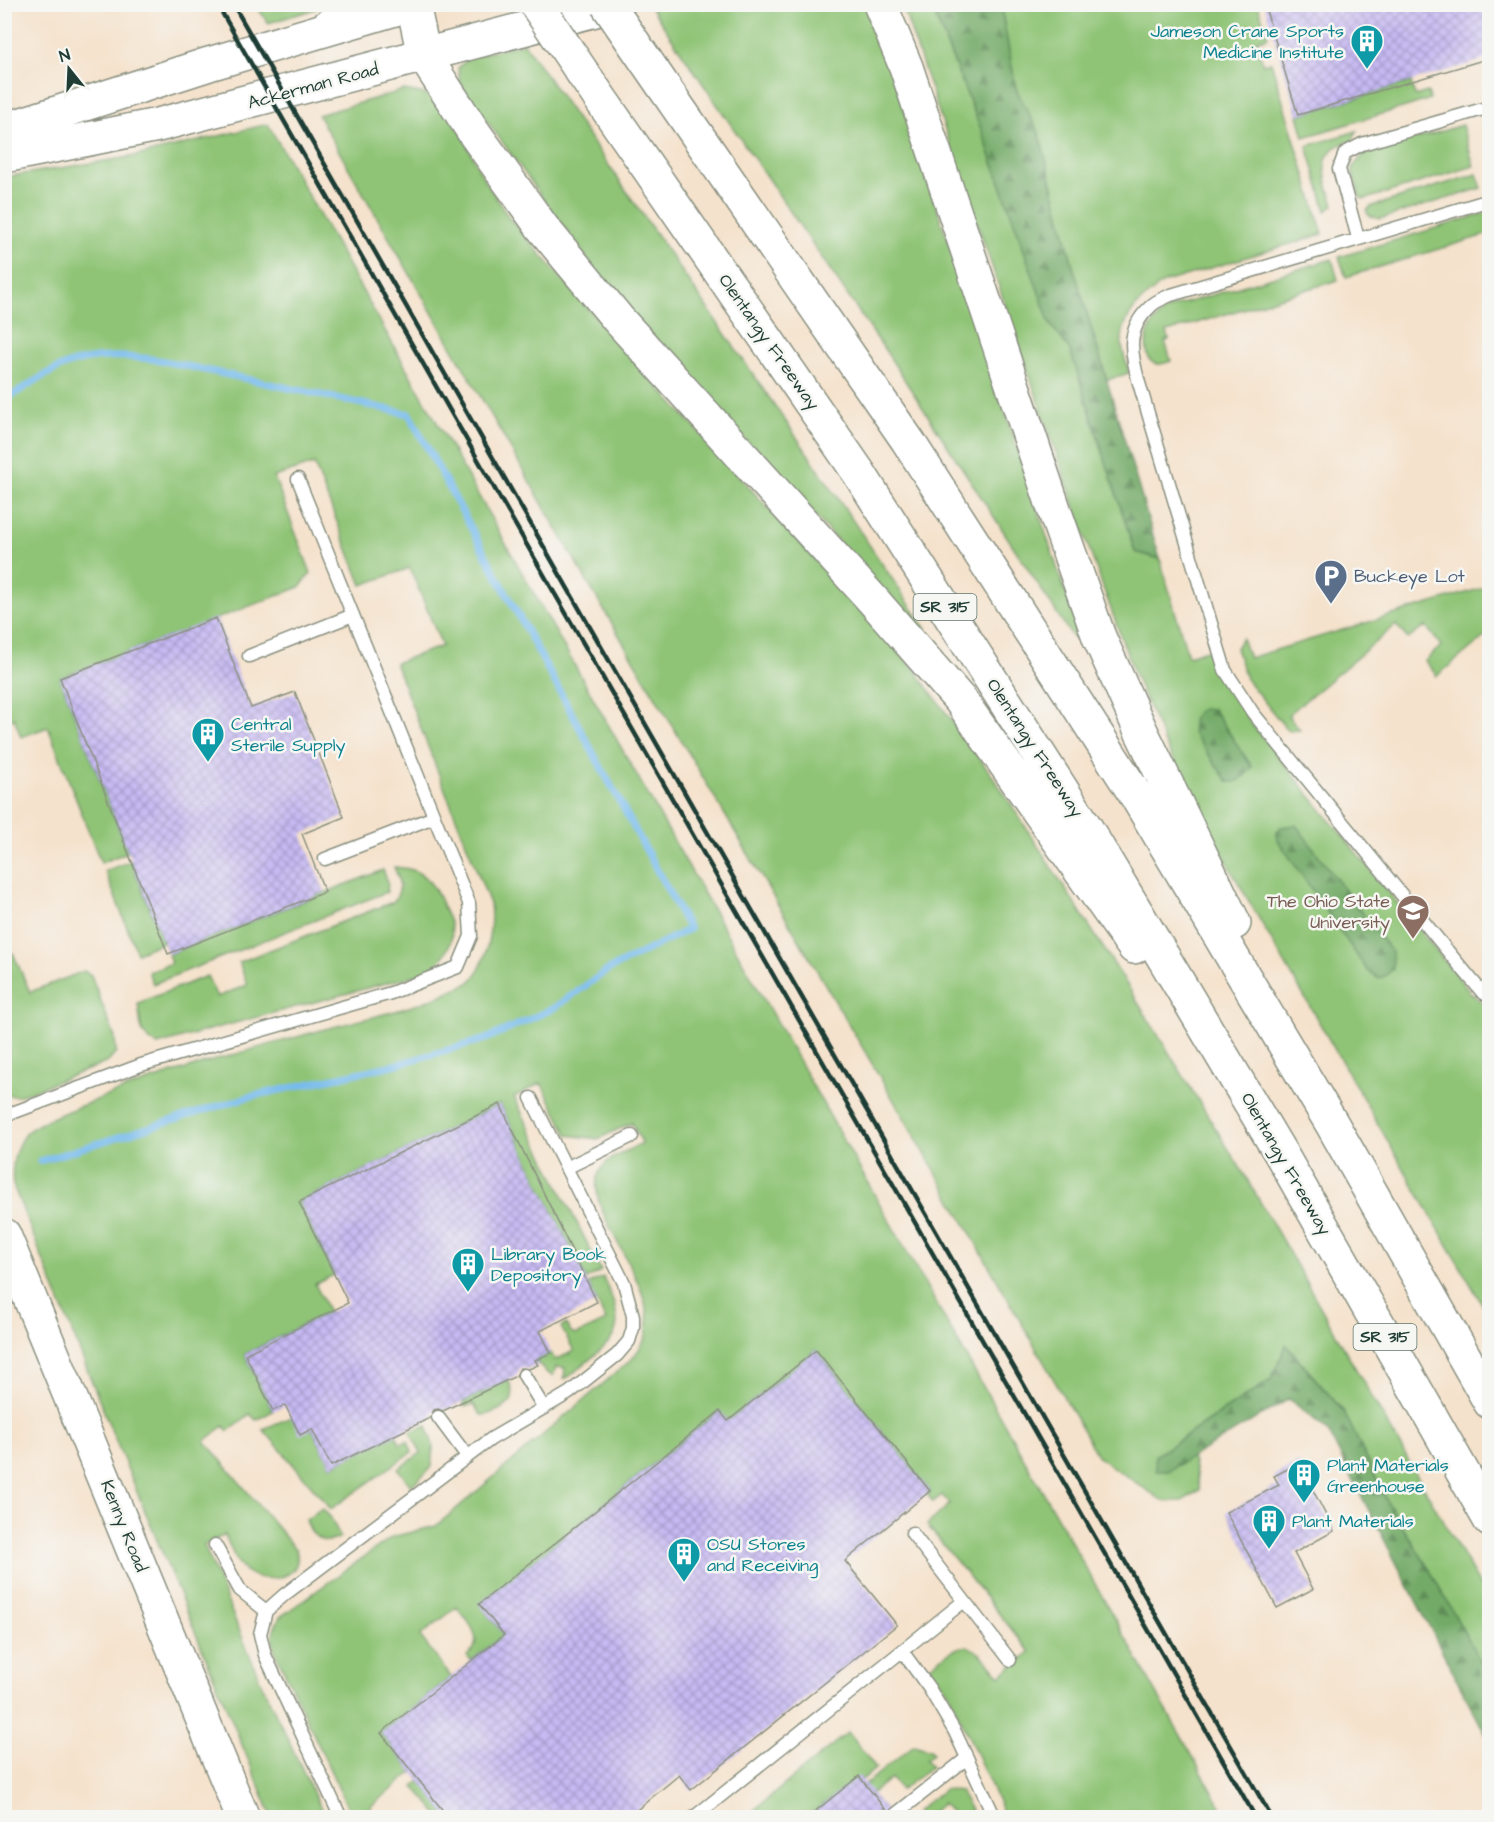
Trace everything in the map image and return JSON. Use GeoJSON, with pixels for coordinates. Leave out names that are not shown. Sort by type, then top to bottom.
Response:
{"type":"FeatureCollection","features":[{"type":"Feature","properties":{"kind":"main road"},"geometry":{"type":"LineString","coordinates":[[325,29],[340,17],[348,4]]}},
{"type":"Feature","properties":{"kind":"main road"},"geometry":{"type":"LineString","coordinates":[[4,130],[325,29],[413,4],[424,56],[475,134],[542,227],[586,282],[722,436],[872,599],[961,701],[1281,1154]]}},
{"type":"Feature","properties":{"kind":"main road","name":"Olentangy Freeway"},"geometry":{"type":"LineString","coordinates":[[536,4],[859,473],[1086,828],[1281,1154],[1490,1521]]}},
{"type":"Feature","properties":{"kind":"main road","name":"SR 315"},"geometry":{"type":"LineString","coordinates":[[607,4],[915,451],[1137,797],[1332,1124],[1490,1402]]}},
{"type":"Feature","properties":{"kind":"main road","name":"Ackerman Road"},"geometry":{"type":"LineString","coordinates":[[4,156],[158,125],[618,4]]}},
{"type":"Feature","properties":{"kind":"main road"},"geometry":{"type":"LineString","coordinates":[[880,4],[906,67],[1099,637],[1141,730],[1332,1124]]}},
{"type":"Feature","properties":{"kind":"main road"},"geometry":{"type":"LineString","coordinates":[[895,4],[906,67]]}},
{"type":"Feature","properties":{"kind":"main road","name":"Kenny Road"},"geometry":{"type":"LineString","coordinates":[[4,1235],[243,1818]]}},
{"type":"Feature","properties":{"kind":"lane"},"geometry":{"type":"LineString","coordinates":[[1358,238],[1339,169],[1345,153],[1362,144],[1490,107]]}},
{"type":"Feature","properties":{"kind":"lane"},"geometry":{"type":"LineString","coordinates":[[1490,200],[1171,295],[1150,306],[1136,326],[1130,345],[1225,670],[1253,713],[1455,960],[1482,992],[1490,997]]}},
{"type":"Feature","properties":{"kind":"lane"},"geometry":{"type":"LineString","coordinates":[[4,1116],[141,1065],[391,993],[458,967],[471,936],[468,903],[298,479]]}},
{"type":"Feature","properties":{"kind":"lane"},"geometry":{"type":"LineString","coordinates":[[249,656],[353,615]]}},
{"type":"Feature","properties":{"kind":"lane"},"geometry":{"type":"LineString","coordinates":[[325,859],[434,817]]}},
{"type":"Feature","properties":{"kind":"lane"},"geometry":{"type":"LineString","coordinates":[[341,1818],[265,1655],[260,1634],[266,1611],[491,1439],[569,1393],[617,1355],[629,1341],[633,1328],[633,1316],[624,1283],[531,1098]]}},
{"type":"Feature","properties":{"kind":"lane"},"geometry":{"type":"LineString","coordinates":[[566,1168],[632,1136]]}},
{"type":"Feature","properties":{"kind":"lane"},"geometry":{"type":"LineString","coordinates":[[524,1375],[544,1408]]}},
{"type":"Feature","properties":{"kind":"lane"},"geometry":{"type":"LineString","coordinates":[[438,1417],[468,1456]]}},
{"type":"Feature","properties":{"kind":"lane"},"geometry":{"type":"LineString","coordinates":[[912,1533],[1010,1660]]}},
{"type":"Feature","properties":{"kind":"lane"},"geometry":{"type":"LineString","coordinates":[[215,1545],[240,1590],[266,1611]]}},
{"type":"Feature","properties":{"kind":"lane"},"geometry":{"type":"LineString","coordinates":[[693,1818],[964,1601]]}},
{"type":"Feature","properties":{"kind":"lane"},"geometry":{"type":"LineString","coordinates":[[902,1651],[929,1689],[967,1758],[995,1818]]}},
{"type":"Feature","properties":{"kind":"lane"},"geometry":{"type":"LineString","coordinates":[[896,1814],[967,1758]]}},
{"type":"Feature","properties":{"kind":"green space"},"geometry":{"type":"Polygon","coordinates":[[[665,4],[869,5],[1079,633],[1073,638],[887,353],[651,8],[665,4]]]}},
{"type":"Feature","properties":{"kind":"green space"},"geometry":{"type":"Polygon","coordinates":[[[256,5],[291,7],[293,5],[322,5],[319,8],[268,23],[256,5]]]}},
{"type":"Feature","properties":{"kind":"green space"},"geometry":{"type":"Polygon","coordinates":[[[902,5],[935,5],[935,16],[983,134],[1050,324],[1070,349],[1135,552],[1160,559],[1188,656],[1207,650],[1251,723],[1469,991],[1489,1009],[1489,1316],[1232,872],[1167,748],[1136,678],[1092,557],[902,5]],[[1213,709],[1193,733],[1252,767],[1213,709]],[[1319,899],[1367,970],[1378,978],[1319,899]]]}},
{"type":"Feature","properties":{"kind":"green space"},"geometry":{"type":"Polygon","coordinates":[[[935,5],[1003,5],[1003,18],[1016,89],[1039,133],[1074,270],[1160,559],[1135,552],[1070,350],[1050,324],[983,134],[935,15],[935,5]]]}},
{"type":"Feature","properties":{"kind":"green space"},"geometry":{"type":"Polygon","coordinates":[[[1003,5],[1258,5],[1268,37],[1256,41],[1263,64],[1271,62],[1323,234],[1165,282],[1134,308],[1125,325],[1122,345],[1129,373],[1107,380],[1074,270],[1039,133],[1016,89],[1003,18],[1003,5]]]}},
{"type":"Feature","properties":{"kind":"green space"},"geometry":{"type":"Polygon","coordinates":[[[524,43],[802,445],[926,629],[921,633],[606,285],[460,84],[458,68],[468,58],[524,43]]]}},
{"type":"Feature","properties":{"kind":"green space"},"geometry":{"type":"Polygon","coordinates":[[[1411,82],[1415,96],[1428,92],[1430,99],[1304,137],[1298,115],[1411,82]]]}},
{"type":"Feature","properties":{"kind":"green space"},"geometry":{"type":"Polygon","coordinates":[[[404,90],[434,98],[455,119],[481,174],[509,218],[628,354],[915,670],[996,781],[1124,980],[1247,1179],[1489,1601],[1489,1677],[1429,1569],[1389,1505],[1344,1412],[1287,1346],[1271,1380],[1155,1456],[1168,1471],[1192,1456],[1200,1490],[1182,1501],[1163,1501],[1098,1457],[920,1145],[588,583],[318,115],[404,90]]]}},
{"type":"Feature","properties":{"kind":"green space"},"geometry":{"type":"Polygon","coordinates":[[[268,124],[1227,1817],[1005,1817],[948,1691],[928,1668],[951,1651],[967,1647],[981,1655],[1000,1676],[1030,1652],[927,1525],[950,1504],[942,1495],[933,1502],[927,1494],[930,1491],[816,1350],[728,1421],[719,1411],[480,1604],[504,1635],[471,1661],[467,1656],[473,1650],[476,1638],[474,1631],[457,1607],[420,1636],[451,1677],[381,1733],[413,1772],[370,1807],[376,1816],[352,1817],[274,1649],[273,1633],[280,1617],[392,1537],[436,1526],[632,1359],[645,1339],[648,1318],[643,1296],[600,1206],[596,1187],[600,1171],[608,1161],[642,1143],[632,1123],[598,1139],[568,1135],[541,1083],[514,1097],[601,1271],[586,1279],[500,1104],[299,1202],[334,1275],[315,1284],[329,1312],[245,1354],[273,1411],[256,1420],[250,1414],[228,1431],[224,1426],[205,1441],[296,1550],[295,1568],[282,1577],[264,1578],[243,1569],[225,1535],[204,1545],[262,1685],[325,1817],[272,1817],[115,1439],[13,1185],[13,1165],[18,1145],[29,1130],[72,1109],[206,1063],[408,1007],[465,985],[477,974],[488,944],[491,923],[490,904],[395,663],[442,646],[410,568],[362,585],[314,464],[274,477],[311,573],[300,587],[60,678],[128,852],[101,863],[48,727],[21,737],[14,718],[5,722],[5,177],[136,156],[268,124]]]}},
{"type":"Feature","properties":{"kind":"green space"},"geometry":{"type":"Polygon","coordinates":[[[1462,125],[1474,166],[1366,199],[1360,198],[1353,167],[1363,155],[1462,125]]]}},
{"type":"Feature","properties":{"kind":"green space"},"geometry":{"type":"Polygon","coordinates":[[[1357,131],[1352,141],[1331,151],[1327,158],[1325,174],[1334,205],[1326,211],[1307,146],[1357,131]]]}},
{"type":"Feature","properties":{"kind":"green space"},"geometry":{"type":"Polygon","coordinates":[[[1477,174],[1482,188],[1380,219],[1368,215],[1367,211],[1370,207],[1477,174]]]}},
{"type":"Feature","properties":{"kind":"green space"},"geometry":{"type":"Polygon","coordinates":[[[1489,212],[1489,234],[1346,277],[1339,257],[1489,212]]]}},
{"type":"Feature","properties":{"kind":"green space"},"geometry":{"type":"Polygon","coordinates":[[[1332,259],[1338,280],[1167,332],[1169,340],[1165,341],[1171,361],[1156,364],[1149,359],[1146,343],[1150,329],[1159,316],[1172,307],[1332,259]]]}},
{"type":"Feature","properties":{"kind":"green space"},"geometry":{"type":"Polygon","coordinates":[[[1489,586],[1489,633],[1437,676],[1425,661],[1441,646],[1426,626],[1408,639],[1396,625],[1288,715],[1300,730],[1288,731],[1246,679],[1236,648],[1242,638],[1249,658],[1489,586]]]}},
{"type":"Feature","properties":{"kind":"green space"},"geometry":{"type":"Polygon","coordinates":[[[1203,709],[1213,709],[1252,767],[1239,780],[1228,782],[1193,733],[1192,721],[1197,712],[1203,709]]]}},
{"type":"Feature","properties":{"kind":"green space"},"geometry":{"type":"Polygon","coordinates":[[[1296,825],[1392,953],[1393,969],[1385,976],[1378,978],[1367,970],[1279,842],[1276,833],[1281,827],[1296,825]]]}},
{"type":"Feature","properties":{"kind":"green space"},"geometry":{"type":"Polygon","coordinates":[[[131,861],[163,942],[137,953],[105,871],[131,861]]]}},
{"type":"Feature","properties":{"kind":"green space"},"geometry":{"type":"Polygon","coordinates":[[[394,867],[414,871],[429,882],[451,925],[449,946],[438,963],[428,972],[158,1045],[146,1037],[141,1028],[138,1003],[207,976],[217,997],[247,985],[239,962],[393,902],[400,885],[394,867]]]}},
{"type":"Feature","properties":{"kind":"green space"},"geometry":{"type":"Polygon","coordinates":[[[383,870],[388,882],[387,892],[153,984],[148,972],[171,963],[168,954],[383,870]]]}},
{"type":"Feature","properties":{"kind":"green space"},"geometry":{"type":"Polygon","coordinates":[[[13,953],[30,992],[84,971],[91,975],[115,1038],[116,1053],[108,1062],[19,1096],[5,1095],[5,957],[13,953]]]}},
{"type":"Feature","properties":{"kind":"green space"},"geometry":{"type":"Polygon","coordinates":[[[603,1277],[616,1312],[617,1324],[614,1334],[598,1353],[570,1376],[564,1379],[565,1368],[556,1367],[553,1376],[547,1373],[535,1360],[551,1353],[555,1360],[574,1351],[561,1327],[566,1324],[571,1333],[576,1335],[606,1321],[588,1284],[603,1277]]]}},
{"type":"Feature","properties":{"kind":"green space"},"geometry":{"type":"Polygon","coordinates":[[[1286,1345],[1344,1412],[1389,1505],[1429,1569],[1489,1677],[1489,1741],[1327,1430],[1289,1399],[1168,1471],[1156,1471],[1155,1456],[1271,1380],[1286,1345]]]}},
{"type":"Feature","properties":{"kind":"green space"},"geometry":{"type":"Polygon","coordinates":[[[508,1379],[512,1399],[507,1406],[483,1415],[473,1404],[465,1407],[463,1402],[508,1379]]]}},
{"type":"Feature","properties":{"kind":"green space"},"geometry":{"type":"Polygon","coordinates":[[[291,1417],[312,1429],[331,1466],[396,1434],[400,1444],[408,1441],[412,1452],[331,1509],[263,1429],[291,1417]]]}},
{"type":"Feature","properties":{"kind":"green space"},"geometry":{"type":"Polygon","coordinates":[[[427,1425],[433,1446],[432,1467],[411,1486],[398,1469],[421,1453],[410,1432],[427,1425]]]}},
{"type":"Feature","properties":{"kind":"green space"},"geometry":{"type":"Polygon","coordinates":[[[322,1508],[331,1518],[340,1537],[334,1540],[319,1539],[308,1526],[306,1520],[322,1508]]]}},
{"type":"Feature","properties":{"kind":"green space"},"geometry":{"type":"Polygon","coordinates":[[[848,1732],[876,1768],[862,1780],[859,1777],[807,1817],[748,1818],[753,1811],[848,1732]]]}},
{"type":"Feature","properties":{"kind":"green space"},"geometry":{"type":"Polygon","coordinates":[[[914,1745],[930,1750],[933,1754],[926,1760],[931,1767],[901,1790],[891,1778],[871,1794],[864,1785],[914,1745]]]}},
{"type":"Feature","properties":{"kind":"green space"},"geometry":{"type":"Polygon","coordinates":[[[420,1781],[449,1817],[440,1817],[414,1786],[420,1781]]]}},
{"type":"Feature","properties":{"kind":"green space"},"geometry":{"type":"Polygon","coordinates":[[[945,1789],[960,1791],[975,1817],[955,1817],[943,1803],[926,1817],[922,1817],[916,1811],[945,1789]]]}},
{"type":"Feature","properties":{"kind":"building","name":"Jameson Crane Sports Medicine Institute"},"geometry":{"type":"Polygon","coordinates":[[[1264,4],[1490,4],[1490,58],[1298,115],[1264,4]]]}},
{"type":"Feature","properties":{"kind":"building","name":"Central Sterile Supply"},"geometry":{"type":"Polygon","coordinates":[[[216,618],[251,708],[295,692],[344,817],[302,834],[325,892],[168,954],[60,678],[216,618]]]}},
{"type":"Feature","properties":{"kind":"building","name":"Library Book Depository"},"geometry":{"type":"Polygon","coordinates":[[[500,1104],[597,1302],[540,1331],[551,1353],[535,1360],[538,1365],[529,1369],[520,1368],[516,1376],[443,1411],[434,1410],[430,1418],[331,1466],[312,1429],[300,1435],[285,1405],[273,1411],[245,1354],[348,1303],[299,1202],[500,1104]]]}},
{"type":"Feature","properties":{"kind":"building","name":"OSU Stores and Receiving"},"geometry":{"type":"Polygon","coordinates":[[[816,1350],[930,1491],[845,1561],[897,1625],[691,1790],[679,1775],[627,1818],[449,1818],[381,1733],[504,1635],[479,1604],[720,1411],[728,1421],[816,1350]]]}},
{"type":"Feature","properties":{"kind":"building"},"geometry":{"type":"Polygon","coordinates":[[[1299,1463],[1334,1531],[1294,1553],[1313,1589],[1277,1608],[1226,1512],[1279,1485],[1274,1476],[1299,1463]]]}},
{"type":"Feature","properties":{"kind":"building"},"geometry":{"type":"Polygon","coordinates":[[[859,1776],[888,1813],[889,1818],[807,1818],[859,1776]]]}},
{"type":"Feature","properties":{"kind":"waterway"},"geometry":{"type":"LineString","coordinates":[[4,400],[58,368],[77,361],[124,357],[159,360],[409,414],[689,929],[608,970],[552,1009],[486,1039],[398,1064],[248,1097],[40,1161]]}},
{"type":"Feature","properties":{"kind":"railway"},"geometry":{"type":"LineString","coordinates":[[217,4],[1256,1818]]}},
{"type":"Feature","properties":{"kind":"railway"},"geometry":{"type":"LineString","coordinates":[[233,4],[1272,1818]]}},
{"type":"Feature","properties":{"kind":"place","name":"Jameson Crane Sports Medicine Institute"},"geometry":{"type":"Point","coordinates":[1367,70]}},
{"type":"Feature","properties":{"kind":"place","name":"Buckeye Lot"},"geometry":{"type":"Point","coordinates":[1331,605]}},
{"type":"Feature","properties":{"kind":"place","name":"Central Sterile Supply"},"geometry":{"type":"Point","coordinates":[208,763]}},
{"type":"Feature","properties":{"kind":"place","name":"The Ohio State University"},"geometry":{"type":"Point","coordinates":[1413,940]}},
{"type":"Feature","properties":{"kind":"place","name":"Library Book Depository"},"geometry":{"type":"Point","coordinates":[468,1293]}},
{"type":"Feature","properties":{"kind":"place","name":"Plant Materials Greenhouse"},"geometry":{"type":"Point","coordinates":[1304,1504]}},
{"type":"Feature","properties":{"kind":"place","name":"Plant Materials"},"geometry":{"type":"Point","coordinates":[1269,1550]}},
{"type":"Feature","properties":{"kind":"place","name":"OSU Stores and Receiving"},"geometry":{"type":"Point","coordinates":[684,1583]}}]}
